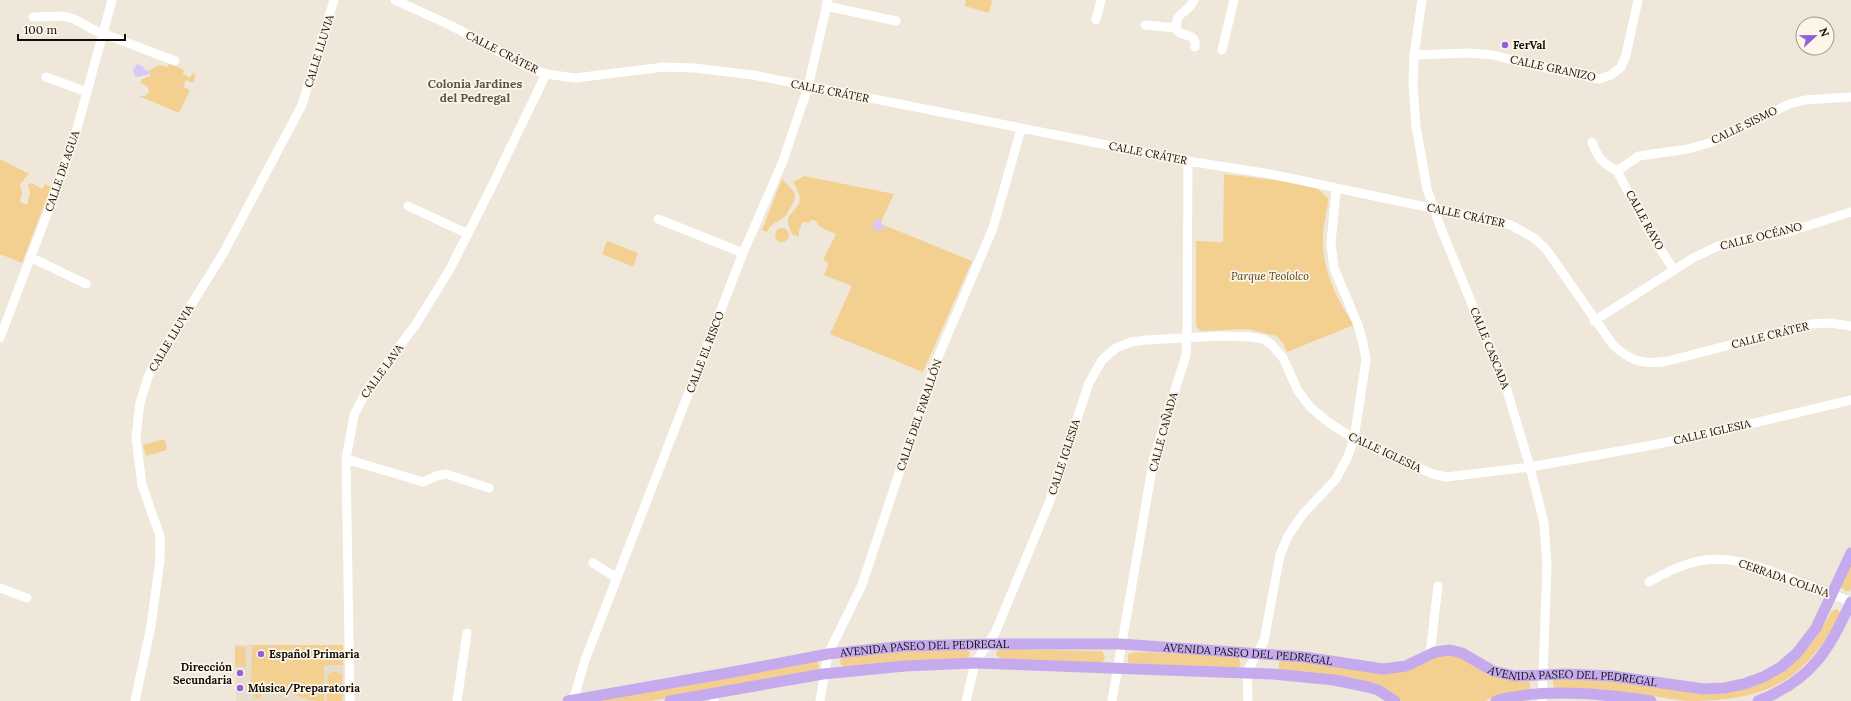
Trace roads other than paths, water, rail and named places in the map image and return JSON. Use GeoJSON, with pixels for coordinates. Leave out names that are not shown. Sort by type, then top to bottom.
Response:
{"type":"FeatureCollection","features":[{"type":"Feature","properties":{"kind":"main road","name":"AVENIDA PASEO DEL PEDREGAL"},"geometry":{"type":"LineString","coordinates":[[571,701],[828,654],[905,646],[987,644],[1121,644],[1257,653],[1329,660],[1383,669],[1406,666],[1430,654],[1444,650],[1456,651],[1498,673],[1515,676],[1566,674],[1612,676],[1704,689],[1724,688],[1744,684],[1772,672],[1797,653],[1816,628],[1851,553]]}},
{"type":"Feature","properties":{"kind":"main road"},"geometry":{"type":"LineString","coordinates":[[1758,701],[1772,696],[1793,684],[1812,667],[1834,638],[1851,602]]}},
{"type":"Feature","properties":{"kind":"main road","name":"AVENIDA PASEO DEL PEDREGAL"},"geometry":{"type":"LineString","coordinates":[[670,701],[714,697],[823,674],[905,666],[975,663],[1118,669],[1247,672],[1308,677],[1355,684],[1378,690],[1395,701]]}},
{"type":"Feature","properties":{"kind":"main road","name":"AVENIDA PASEO DEL PEDREGAL"},"geometry":{"type":"LineString","coordinates":[[1496,701],[1520,695],[1542,698],[1606,695],[1651,701]]}},
{"type":"Feature","properties":{"kind":"street","name":"CALLE DE AGUA"},"geometry":{"type":"LineString","coordinates":[[0,338],[64,169],[112,0]]}},
{"type":"Feature","properties":{"kind":"street","name":"CALLE LLUVIA"},"geometry":{"type":"LineString","coordinates":[[135,701],[151,626],[160,559],[160,536],[142,485],[136,448],[136,426],[140,403],[148,377],[155,363],[224,252],[302,105],[334,0]]}},
{"type":"Feature","properties":{"kind":"street","name":"CALLE CRÁTER"},"geometry":{"type":"LineString","coordinates":[[395,0],[452,26],[525,66],[546,74],[575,78],[664,67],[753,75],[1188,161],[1270,174],[1511,225],[1534,238],[1546,249],[1594,321],[1613,345],[1623,354],[1635,361],[1651,364],[1668,361],[1811,324],[1830,323],[1851,326]]}},
{"type":"Feature","properties":{"kind":"street"},"geometry":{"type":"LineString","coordinates":[[1096,20],[1101,0]]}},
{"type":"Feature","properties":{"kind":"street"},"geometry":{"type":"LineString","coordinates":[[1194,0],[1191,6],[1179,14],[1176,20],[1176,28],[1180,33],[1194,39],[1196,42],[1195,47]]}},
{"type":"Feature","properties":{"kind":"street"},"geometry":{"type":"LineString","coordinates":[[1222,50],[1234,0]]}},
{"type":"Feature","properties":{"kind":"street","name":"CALLE CASCADA"},"geometry":{"type":"LineString","coordinates":[[1422,0],[1414,56],[1413,86],[1416,126],[1427,189],[1506,387],[1541,508],[1546,544],[1542,698]]}},
{"type":"Feature","properties":{"kind":"street","name":"CALLE GRANIZO"},"geometry":{"type":"LineString","coordinates":[[1414,56],[1468,53],[1493,55],[1557,71],[1599,79],[1611,75],[1621,67],[1626,54],[1638,0]]}},
{"type":"Feature","properties":{"kind":"street"},"geometry":{"type":"LineString","coordinates":[[827,3],[896,21]]}},
{"type":"Feature","properties":{"kind":"street","name":"CALLE EL RISCO"},"geometry":{"type":"LineString","coordinates":[[571,701],[585,660],[743,253],[783,161],[808,87],[827,3]]}},
{"type":"Feature","properties":{"kind":"street"},"geometry":{"type":"LineString","coordinates":[[33,16],[69,17],[103,33],[174,62]]}},
{"type":"Feature","properties":{"kind":"street"},"geometry":{"type":"LineString","coordinates":[[1145,25],[1176,28]]}},
{"type":"Feature","properties":{"kind":"street","name":"CALLE LAVA"},"geometry":{"type":"LineString","coordinates":[[350,701],[346,459],[350,430],[360,401],[377,375],[416,324],[468,234],[546,74]]}},
{"type":"Feature","properties":{"kind":"street"},"geometry":{"type":"LineString","coordinates":[[46,78],[87,92]]}},
{"type":"Feature","properties":{"kind":"street","name":"CALLE SISMO"},"geometry":{"type":"LineString","coordinates":[[1617,170],[1639,156],[1688,149],[1712,142],[1789,104],[1805,100],[1851,97]]}},
{"type":"Feature","properties":{"kind":"street","name":"CALLE DEL FARALLÓN"},"geometry":{"type":"LineString","coordinates":[[820,701],[823,674],[828,654],[862,585],[936,362],[993,228],[1021,129]]}},
{"type":"Feature","properties":{"kind":"street"},"geometry":{"type":"LineString","coordinates":[[1592,142],[1597,155],[1605,165],[1617,170]]}},
{"type":"Feature","properties":{"kind":"street","name":"CALLE CAÑADA"},"geometry":{"type":"LineString","coordinates":[[1112,701],[1154,457],[1186,355],[1188,161]]}},
{"type":"Feature","properties":{"kind":"street","name":"CALLE RAYO"},"geometry":{"type":"LineString","coordinates":[[1617,170],[1651,235],[1674,270]]}},
{"type":"Feature","properties":{"kind":"street"},"geometry":{"type":"LineString","coordinates":[[1248,701],[1247,672],[1257,653],[1262,648],[1264,641],[1280,555],[1288,536],[1303,514],[1336,479],[1348,456],[1354,439],[1366,360],[1358,325],[1334,268],[1331,244],[1336,189]]}},
{"type":"Feature","properties":{"kind":"street"},"geometry":{"type":"LineString","coordinates":[[408,206],[468,234]]}},
{"type":"Feature","properties":{"kind":"street","name":"CALLE OCÉANO"},"geometry":{"type":"LineString","coordinates":[[1594,321],[1693,258],[1718,246],[1741,239],[1780,234],[1851,212]]}},
{"type":"Feature","properties":{"kind":"street"},"geometry":{"type":"LineString","coordinates":[[658,219],[743,253]]}},
{"type":"Feature","properties":{"kind":"street"},"geometry":{"type":"LineString","coordinates":[[30,257],[86,284]]}},
{"type":"Feature","properties":{"kind":"street","name":"CALLE IGLESIA"},"geometry":{"type":"LineString","coordinates":[[966,701],[975,663],[995,633],[1049,503],[1089,382],[1102,360],[1116,348],[1131,342],[1187,338],[1252,337],[1263,339],[1271,344],[1283,358],[1298,391],[1310,407],[1328,422],[1354,439],[1433,474],[1446,477],[1530,467],[1708,434],[1851,400]]}},
{"type":"Feature","properties":{"kind":"street"},"geometry":{"type":"LineString","coordinates":[[346,459],[423,482],[436,476],[446,474],[489,488]]}},
{"type":"Feature","properties":{"kind":"street","name":"CERRADA COLINA"},"geometry":{"type":"LineString","coordinates":[[1649,582],[1671,570],[1692,562],[1717,559],[1736,560],[1757,566],[1851,602]]}},
{"type":"Feature","properties":{"kind":"street"},"geometry":{"type":"LineString","coordinates":[[593,563],[617,578]]}},
{"type":"Feature","properties":{"kind":"street"},"geometry":{"type":"LineString","coordinates":[[1430,654],[1438,586]]}},
{"type":"Feature","properties":{"kind":"street"},"geometry":{"type":"LineString","coordinates":[[0,588],[27,598]]}},
{"type":"Feature","properties":{"kind":"street"},"geometry":{"type":"LineString","coordinates":[[457,701],[467,633]]}},
{"type":"Feature","properties":{"kind":"place","name":"FerVal"},"geometry":{"type":"Point","coordinates":[1505,45]}},
{"type":"Feature","properties":{"kind":"place","name":"Español Primaria"},"geometry":{"type":"Point","coordinates":[261,654]}},
{"type":"Feature","properties":{"kind":"place","name":"Dirección Secundaria"},"geometry":{"type":"Point","coordinates":[240,673]}},
{"type":"Feature","properties":{"kind":"place","name":"Música/Preparatoria"},"geometry":{"type":"Point","coordinates":[240,688]}},
{"type":"Feature","properties":{"kind":"district","name":"Colonia Jardines del Pedregal"},"geometry":{"type":"Point","coordinates":[475,90]}},
{"type":"Feature","properties":{"kind":"park label","name":"Parque Teololco"},"geometry":{"type":"Point","coordinates":[1270,276]}}]}
